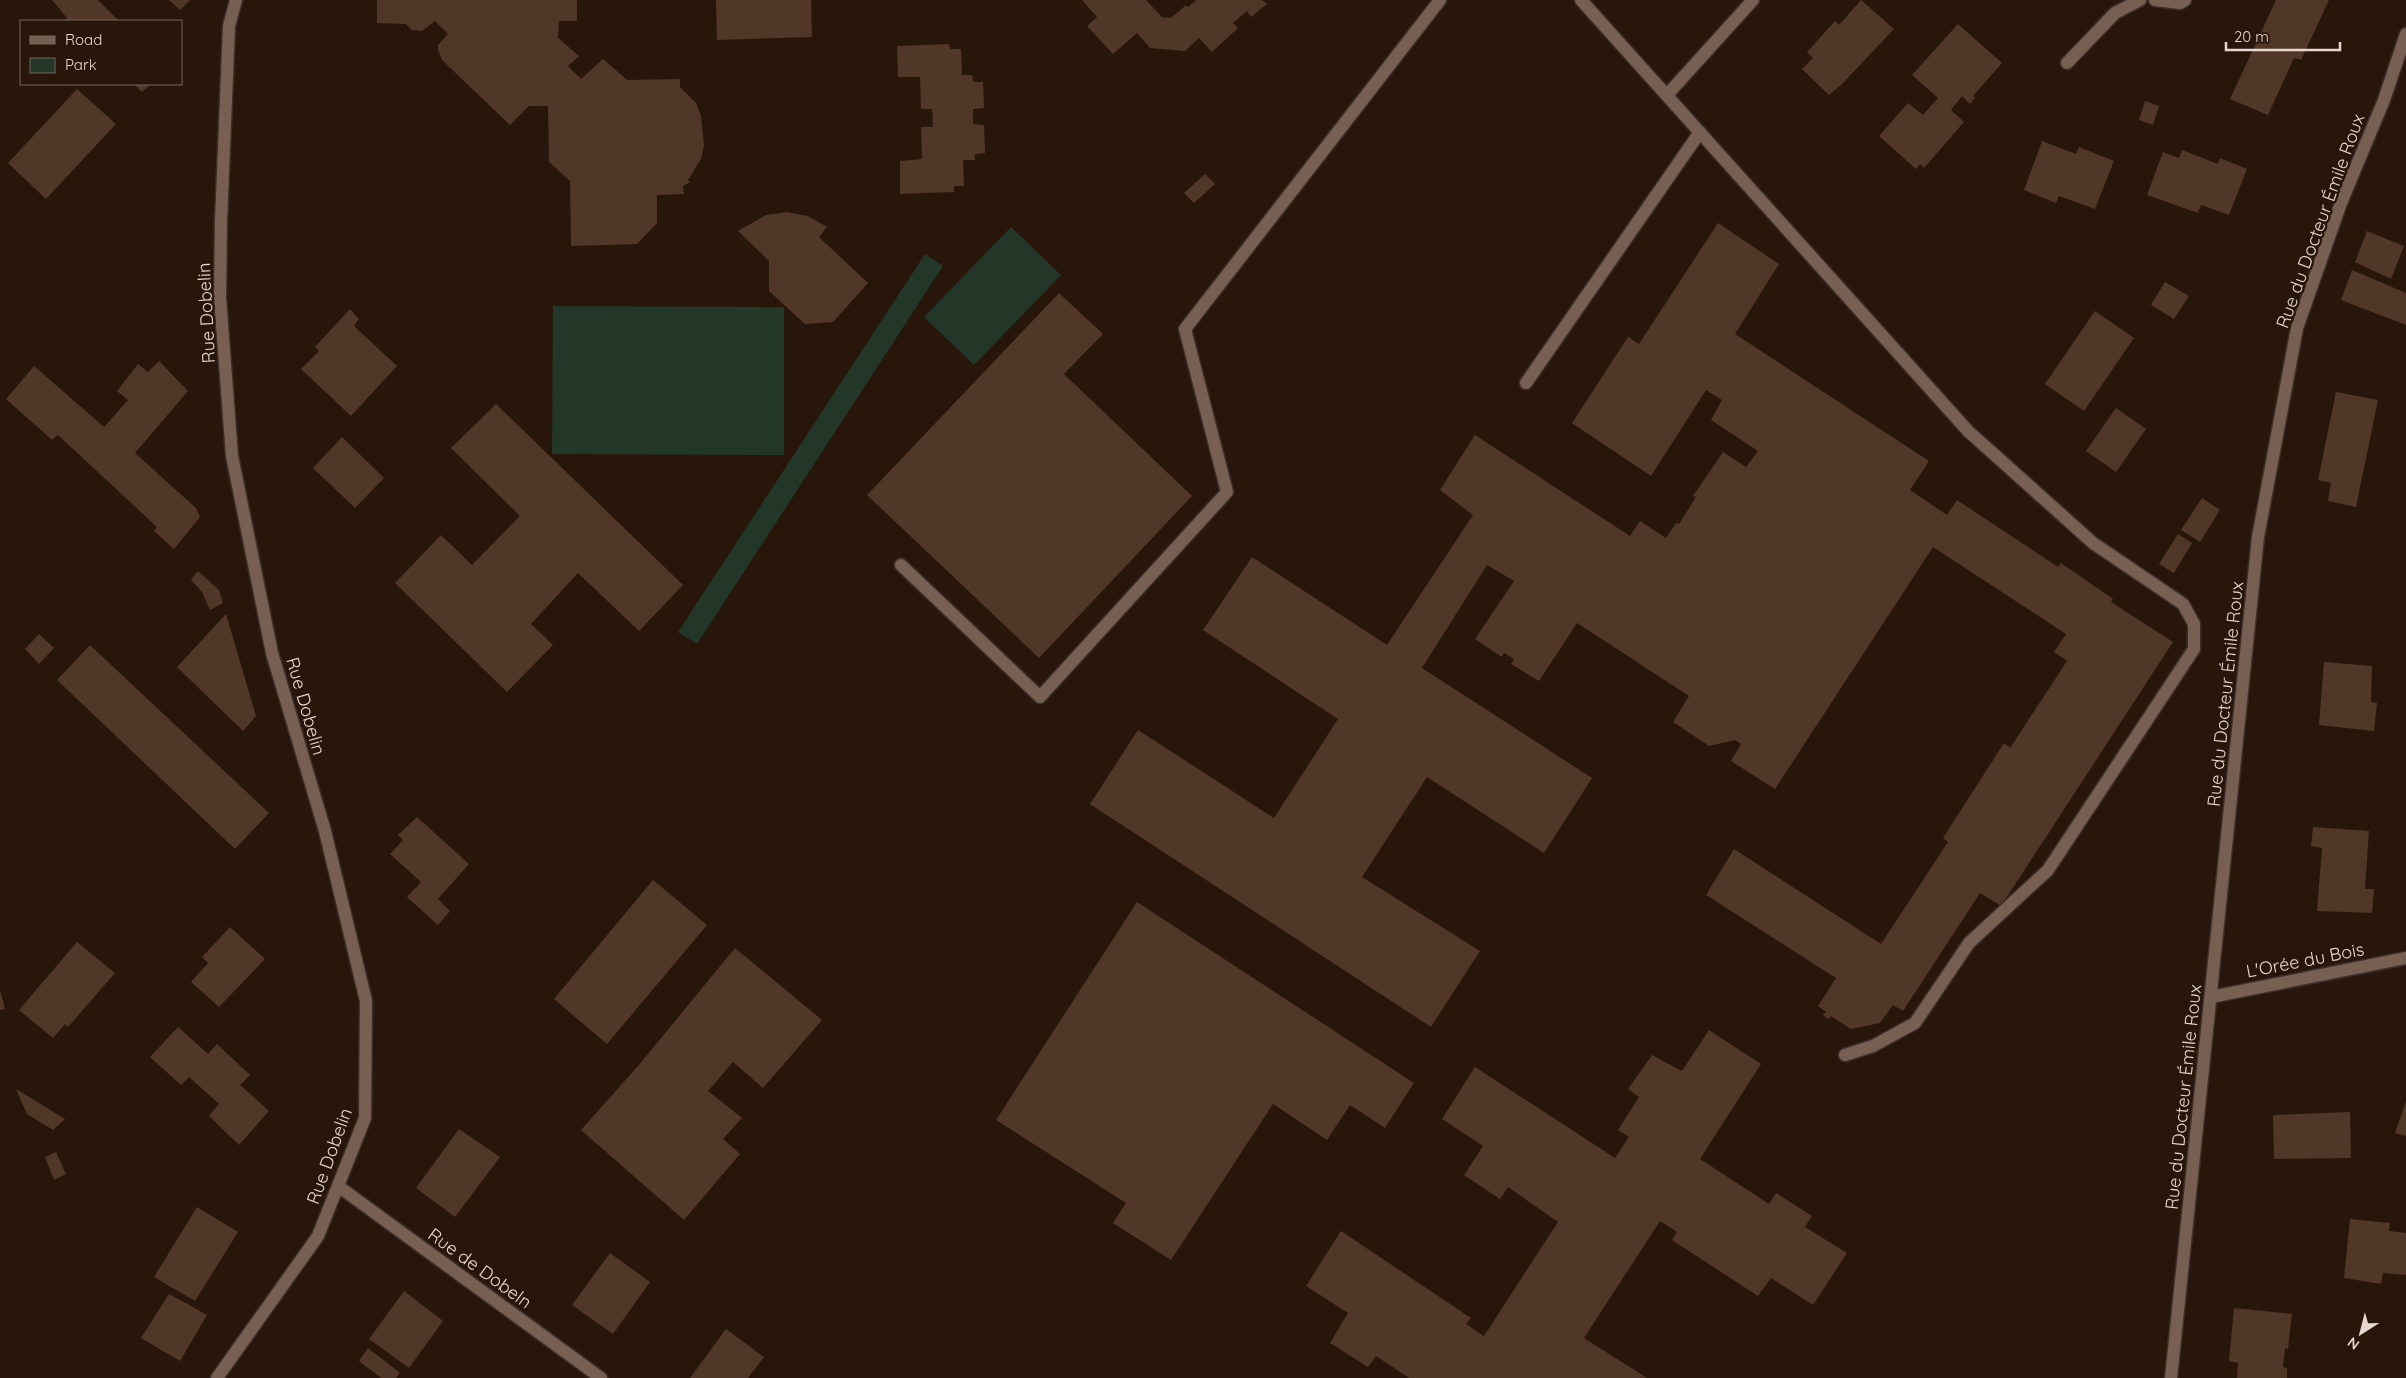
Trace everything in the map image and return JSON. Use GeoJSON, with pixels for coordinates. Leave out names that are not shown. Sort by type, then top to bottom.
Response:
{"type":"FeatureCollection","features":[{"type":"Feature","properties":{"kind":"street","name":"Rue Dobelin"},"geometry":{"type":"LineString","coordinates":[[217,1378],[318,1236],[365,1118],[366,1001],[325,832],[272,653],[232,456],[220,298],[229,26],[236,0]]}},
{"type":"Feature","properties":{"kind":"street"},"geometry":{"type":"LineString","coordinates":[[901,565],[1040,697],[1227,492],[1185,328],[1440,0]]}},
{"type":"Feature","properties":{"kind":"street"},"geometry":{"type":"LineString","coordinates":[[1580,0],[1968,431],[2093,543],[2183,604],[2194,624],[2194,649],[2048,870],[1969,943],[1915,1023],[1874,1046],[1845,1055]]}},
{"type":"Feature","properties":{"kind":"street"},"geometry":{"type":"LineString","coordinates":[[1667,95],[1753,0]]}},
{"type":"Feature","properties":{"kind":"street"},"geometry":{"type":"LineString","coordinates":[[2067,63],[2115,13],[2140,0]]}},
{"type":"Feature","properties":{"kind":"street"},"geometry":{"type":"LineString","coordinates":[[2155,0],[2180,3],[2185,0]]}},
{"type":"Feature","properties":{"kind":"street","name":"Rue du Docteur Émile Roux"},"geometry":{"type":"LineString","coordinates":[[2171,1378],[2212,997],[2258,537],[2297,328],[2342,203],[2384,100],[2406,34]]}},
{"type":"Feature","properties":{"kind":"street"},"geometry":{"type":"LineString","coordinates":[[1526,383],[1700,132]]}},
{"type":"Feature","properties":{"kind":"street","name":"L'Orée du Bois"},"geometry":{"type":"LineString","coordinates":[[2212,997],[2406,958]]}},
{"type":"Feature","properties":{"kind":"street","name":"Rue de Dobeln"},"geometry":{"type":"LineString","coordinates":[[338,1186],[601,1378]]}},
{"type":"Feature","properties":{"kind":"green space"},"geometry":{"type":"Polygon","coordinates":[[[1011,227],[1061,275],[974,365],[924,317],[1011,227]]]}},
{"type":"Feature","properties":{"kind":"green space"},"geometry":{"type":"Polygon","coordinates":[[[925,254],[943,266],[697,644],[678,632],[925,254]]]}},
{"type":"Feature","properties":{"kind":"green space"},"geometry":{"type":"Polygon","coordinates":[[[553,306],[784,307],[784,455],[552,454],[553,306]]]}},
{"type":"Feature","properties":{"kind":"building"},"geometry":{"type":"Polygon","coordinates":[[[52,0],[98,0],[118,20],[65,20],[67,18],[52,0]]]}},
{"type":"Feature","properties":{"kind":"building"},"geometry":{"type":"Polygon","coordinates":[[[169,0],[190,0],[180,10],[169,0]]]}},
{"type":"Feature","properties":{"kind":"building"},"geometry":{"type":"Polygon","coordinates":[[[377,0],[577,0],[577,21],[559,21],[558,38],[579,56],[568,66],[581,79],[603,59],[627,80],[680,79],[680,87],[696,103],[701,116],[704,145],[701,159],[688,180],[690,182],[683,186],[684,194],[657,195],[657,223],[637,244],[571,246],[570,181],[549,162],[548,106],[529,106],[510,125],[442,60],[438,45],[448,34],[435,21],[422,31],[412,30],[406,24],[377,23],[377,0]]]}},
{"type":"Feature","properties":{"kind":"building"},"geometry":{"type":"Polygon","coordinates":[[[716,0],[811,0],[812,37],[717,40],[716,0]]]}},
{"type":"Feature","properties":{"kind":"building"},"geometry":{"type":"Polygon","coordinates":[[[1082,0],[1146,0],[1162,17],[1171,18],[1186,5],[1188,7],[1196,0],[1262,0],[1267,4],[1251,17],[1247,11],[1233,23],[1238,28],[1212,52],[1199,38],[1185,51],[1150,48],[1137,33],[1113,54],[1087,26],[1097,17],[1082,0]]]}},
{"type":"Feature","properties":{"kind":"building"},"geometry":{"type":"Polygon","coordinates":[[[1861,0],[1894,29],[1842,84],[1829,95],[1802,69],[1813,58],[1807,52],[1835,21],[1839,25],[1861,0]]]}},
{"type":"Feature","properties":{"kind":"building"},"geometry":{"type":"Polygon","coordinates":[[[2276,0],[2329,0],[2301,60],[2294,58],[2268,115],[2230,99],[2276,0]]]}},
{"type":"Feature","properties":{"kind":"building"},"geometry":{"type":"Polygon","coordinates":[[[1958,24],[2002,63],[1973,96],[1975,98],[1970,104],[1962,96],[1951,110],[1964,122],[1924,168],[1920,164],[1916,169],[1879,136],[1908,103],[1923,115],[1938,98],[1912,75],[1958,24]]]}},
{"type":"Feature","properties":{"kind":"building"},"geometry":{"type":"Polygon","coordinates":[[[949,44],[950,49],[961,49],[962,75],[972,75],[973,82],[983,82],[984,108],[973,109],[973,124],[984,125],[985,153],[975,154],[975,160],[963,160],[964,186],[954,186],[954,192],[900,194],[900,161],[922,159],[921,127],[933,127],[932,109],[921,109],[920,77],[898,77],[897,46],[949,44]]]}},
{"type":"Feature","properties":{"kind":"building"},"geometry":{"type":"Polygon","coordinates":[[[135,85],[150,85],[142,92],[135,85]]]}},
{"type":"Feature","properties":{"kind":"building"},"geometry":{"type":"Polygon","coordinates":[[[77,89],[116,124],[46,199],[8,163],[77,89]]]}},
{"type":"Feature","properties":{"kind":"building"},"geometry":{"type":"Polygon","coordinates":[[[2145,101],[2159,106],[2153,125],[2139,120],[2145,101]]]}},
{"type":"Feature","properties":{"kind":"building"},"geometry":{"type":"Polygon","coordinates":[[[2042,141],[2076,154],[2079,147],[2114,161],[2095,209],[2059,196],[2056,203],[2024,190],[2042,141]]]}},
{"type":"Feature","properties":{"kind":"building"},"geometry":{"type":"Polygon","coordinates":[[[2182,150],[2218,164],[2220,158],[2247,169],[2229,215],[2201,205],[2198,213],[2147,195],[2163,152],[2179,158],[2182,150]]]}},
{"type":"Feature","properties":{"kind":"building"},"geometry":{"type":"Polygon","coordinates":[[[1205,174],[1215,184],[1194,203],[1184,193],[1205,174]]]}},
{"type":"Feature","properties":{"kind":"building"},"geometry":{"type":"Polygon","coordinates":[[[787,212],[808,216],[827,227],[819,237],[868,283],[833,322],[805,324],[769,291],[769,261],[738,231],[766,215],[787,212]]]}},
{"type":"Feature","properties":{"kind":"building"},"geometry":{"type":"Polygon","coordinates":[[[1718,223],[1779,264],[1735,334],[1929,461],[1910,490],[1947,515],[1957,500],[2058,567],[2061,563],[2113,599],[2111,602],[2173,642],[2001,906],[1980,893],[1903,1011],[1893,1005],[1880,1023],[1851,1029],[1831,1016],[1828,1019],[1823,1015],[1826,1012],[1818,1006],[1836,978],[1706,895],[1734,849],[1881,944],[1948,842],[1943,838],[2004,743],[2010,748],[2067,661],[2054,652],[2066,634],[1933,547],[1775,789],[1731,761],[1741,744],[1735,740],[1709,746],[1673,722],[1689,696],[1577,623],[1539,681],[1511,664],[1514,659],[1504,653],[1502,657],[1475,639],[1514,581],[1487,565],[1422,668],[1592,778],[1544,853],[1427,777],[1362,877],[1480,951],[1431,1027],[1090,804],[1138,730],[1274,818],[1338,719],[1203,630],[1252,557],[1387,645],[1473,515],[1440,490],[1475,435],[1630,536],[1640,521],[1666,538],[1676,523],[1679,524],[1696,497],[1693,496],[1723,452],[1746,467],[1758,451],[1711,420],[1722,400],[1706,390],[1651,476],[1572,423],[1628,337],[1639,344],[1718,223]]]}},
{"type":"Feature","properties":{"kind":"building"},"geometry":{"type":"Polygon","coordinates":[[[2367,231],[2404,246],[2391,279],[2355,262],[2367,231]]]}},
{"type":"Feature","properties":{"kind":"building"},"geometry":{"type":"Polygon","coordinates":[[[2352,270],[2406,293],[2406,325],[2341,300],[2352,270]]]}},
{"type":"Feature","properties":{"kind":"building"},"geometry":{"type":"Polygon","coordinates":[[[2165,282],[2189,296],[2174,319],[2151,305],[2165,282]]]}},
{"type":"Feature","properties":{"kind":"building"},"geometry":{"type":"Polygon","coordinates":[[[1059,293],[1103,334],[1064,374],[1192,496],[1039,658],[867,495],[1059,293]]]}},
{"type":"Feature","properties":{"kind":"building"},"geometry":{"type":"Polygon","coordinates":[[[350,309],[359,319],[354,326],[397,366],[351,416],[301,369],[319,351],[315,347],[350,309]]]}},
{"type":"Feature","properties":{"kind":"building"},"geometry":{"type":"Polygon","coordinates":[[[2095,311],[2134,338],[2084,411],[2045,384],[2095,311]]]}},
{"type":"Feature","properties":{"kind":"building"},"geometry":{"type":"Polygon","coordinates":[[[159,361],[188,391],[135,453],[196,508],[200,517],[174,549],[154,531],[157,527],[58,435],[52,440],[6,399],[34,366],[104,427],[128,400],[117,391],[138,364],[148,372],[159,361]]]}},
{"type":"Feature","properties":{"kind":"building"},"geometry":{"type":"Polygon","coordinates":[[[2336,392],[2378,400],[2356,507],[2328,501],[2331,483],[2318,480],[2336,392]]]}},
{"type":"Feature","properties":{"kind":"building"},"geometry":{"type":"Polygon","coordinates":[[[496,404],[683,585],[639,631],[578,573],[531,624],[553,645],[507,692],[395,583],[441,535],[472,565],[520,516],[451,448],[496,404]]]}},
{"type":"Feature","properties":{"kind":"building"},"geometry":{"type":"Polygon","coordinates":[[[2116,408],[2146,429],[2116,472],[2086,451],[2116,408]]]}},
{"type":"Feature","properties":{"kind":"building"},"geometry":{"type":"Polygon","coordinates":[[[342,437],[384,478],[355,508],[313,468],[342,437]]]}},
{"type":"Feature","properties":{"kind":"building"},"geometry":{"type":"Polygon","coordinates":[[[2202,498],[2220,510],[2200,542],[2181,530],[2202,498]]]}},
{"type":"Feature","properties":{"kind":"building"},"geometry":{"type":"Polygon","coordinates":[[[2178,534],[2192,543],[2174,573],[2159,564],[2178,534]]]}},
{"type":"Feature","properties":{"kind":"building"},"geometry":{"type":"Polygon","coordinates":[[[198,571],[219,590],[223,603],[210,610],[202,592],[191,580],[198,571]]]}},
{"type":"Feature","properties":{"kind":"building"},"geometry":{"type":"Polygon","coordinates":[[[226,614],[256,716],[243,731],[177,667],[226,614]]]}},
{"type":"Feature","properties":{"kind":"building"},"geometry":{"type":"Polygon","coordinates":[[[39,634],[54,648],[39,664],[25,649],[39,634]]]}},
{"type":"Feature","properties":{"kind":"building"},"geometry":{"type":"Polygon","coordinates":[[[90,645],[269,813],[235,849],[57,680],[90,645]]]}},
{"type":"Feature","properties":{"kind":"building"},"geometry":{"type":"Polygon","coordinates":[[[2324,662],[2372,666],[2371,702],[2377,703],[2374,731],[2319,725],[2324,662]]]}},
{"type":"Feature","properties":{"kind":"building"},"geometry":{"type":"Polygon","coordinates":[[[417,817],[469,864],[438,899],[450,911],[438,925],[407,897],[421,882],[390,854],[403,840],[398,835],[417,817]]]}},
{"type":"Feature","properties":{"kind":"building"},"geometry":{"type":"Polygon","coordinates":[[[2313,827],[2369,831],[2365,889],[2374,889],[2372,913],[2317,911],[2322,848],[2311,846],[2313,827]]]}},
{"type":"Feature","properties":{"kind":"building"},"geometry":{"type":"Polygon","coordinates":[[[653,880],[707,925],[607,1044],[554,999],[653,880]]]}},
{"type":"Feature","properties":{"kind":"building"},"geometry":{"type":"Polygon","coordinates":[[[1137,902],[1414,1083],[1385,1128],[1350,1105],[1327,1140],[1273,1104],[1171,1260],[1113,1223],[1126,1203],[996,1120],[1137,902]]]}},
{"type":"Feature","properties":{"kind":"building"},"geometry":{"type":"Polygon","coordinates":[[[230,927],[265,959],[219,1007],[191,982],[208,963],[202,957],[230,927]]]}},
{"type":"Feature","properties":{"kind":"building"},"geometry":{"type":"Polygon","coordinates":[[[77,942],[115,973],[68,1027],[65,1024],[53,1038],[19,1010],[77,942]]]}},
{"type":"Feature","properties":{"kind":"building"},"geometry":{"type":"Polygon","coordinates":[[[735,948],[822,1020],[763,1088],[733,1062],[708,1091],[742,1118],[723,1139],[740,1154],[684,1220],[581,1130],[638,1066],[735,948]]]}},
{"type":"Feature","properties":{"kind":"building"},"geometry":{"type":"Polygon","coordinates":[[[0,990],[5,1009],[0,1010],[0,990]]]}},
{"type":"Feature","properties":{"kind":"building"},"geometry":{"type":"Polygon","coordinates":[[[178,1027],[208,1054],[217,1044],[250,1075],[240,1085],[269,1111],[239,1145],[209,1116],[219,1104],[189,1077],[181,1085],[150,1057],[178,1027]]]}},
{"type":"Feature","properties":{"kind":"building"},"geometry":{"type":"Polygon","coordinates":[[[1709,1030],[1761,1064],[1700,1159],[1769,1204],[1776,1193],[1812,1216],[1805,1227],[1847,1253],[1813,1305],[1771,1278],[1758,1296],[1672,1240],[1677,1232],[1660,1221],[1584,1338],[1647,1378],[1409,1378],[1376,1356],[1368,1367],[1330,1343],[1348,1313],[1306,1286],[1341,1231],[1471,1318],[1466,1324],[1484,1336],[1558,1222],[1508,1187],[1500,1199],[1464,1175],[1483,1146],[1442,1119],[1475,1067],[1615,1158],[1629,1137],[1618,1130],[1639,1097],[1628,1089],[1652,1055],[1682,1071],[1709,1030]]]}},
{"type":"Feature","properties":{"kind":"building"},"geometry":{"type":"Polygon","coordinates":[[[16,1089],[65,1119],[53,1130],[27,1114],[16,1089]]]}},
{"type":"Feature","properties":{"kind":"building"},"geometry":{"type":"Polygon","coordinates":[[[2406,1101],[2406,1136],[2395,1133],[2406,1101]]]}},
{"type":"Feature","properties":{"kind":"building"},"geometry":{"type":"Polygon","coordinates":[[[2350,1112],[2351,1158],[2274,1159],[2273,1115],[2350,1112]]]}},
{"type":"Feature","properties":{"kind":"building"},"geometry":{"type":"Polygon","coordinates":[[[459,1129],[500,1157],[455,1217],[416,1188],[459,1129]]]}},
{"type":"Feature","properties":{"kind":"building"},"geometry":{"type":"Polygon","coordinates":[[[56,1152],[66,1174],[54,1180],[45,1157],[56,1152]]]}},
{"type":"Feature","properties":{"kind":"building"},"geometry":{"type":"Polygon","coordinates":[[[197,1207],[238,1232],[195,1301],[154,1277],[197,1207]]]}},
{"type":"Feature","properties":{"kind":"building"},"geometry":{"type":"Polygon","coordinates":[[[2350,1219],[2390,1223],[2389,1231],[2406,1233],[2406,1275],[2383,1273],[2381,1284],[2344,1278],[2350,1219]]]}},
{"type":"Feature","properties":{"kind":"building"},"geometry":{"type":"Polygon","coordinates":[[[610,1253],[650,1282],[613,1334],[572,1305],[610,1253]]]}},
{"type":"Feature","properties":{"kind":"building"},"geometry":{"type":"Polygon","coordinates":[[[404,1291],[443,1321],[409,1368],[369,1339],[404,1291]]]}},
{"type":"Feature","properties":{"kind":"building"},"geometry":{"type":"Polygon","coordinates":[[[169,1294],[207,1315],[180,1361],[141,1338],[169,1294]]]}},
{"type":"Feature","properties":{"kind":"building"},"geometry":{"type":"Polygon","coordinates":[[[2234,1308],[2292,1314],[2288,1349],[2285,1348],[2283,1367],[2287,1368],[2287,1378],[2237,1378],[2238,1363],[2229,1361],[2234,1308]]]}},
{"type":"Feature","properties":{"kind":"building"},"geometry":{"type":"Polygon","coordinates":[[[726,1329],[764,1357],[748,1378],[690,1378],[726,1329]]]}},
{"type":"Feature","properties":{"kind":"building"},"geometry":{"type":"Polygon","coordinates":[[[368,1348],[400,1373],[396,1378],[381,1378],[359,1361],[368,1348]]]}}]}
